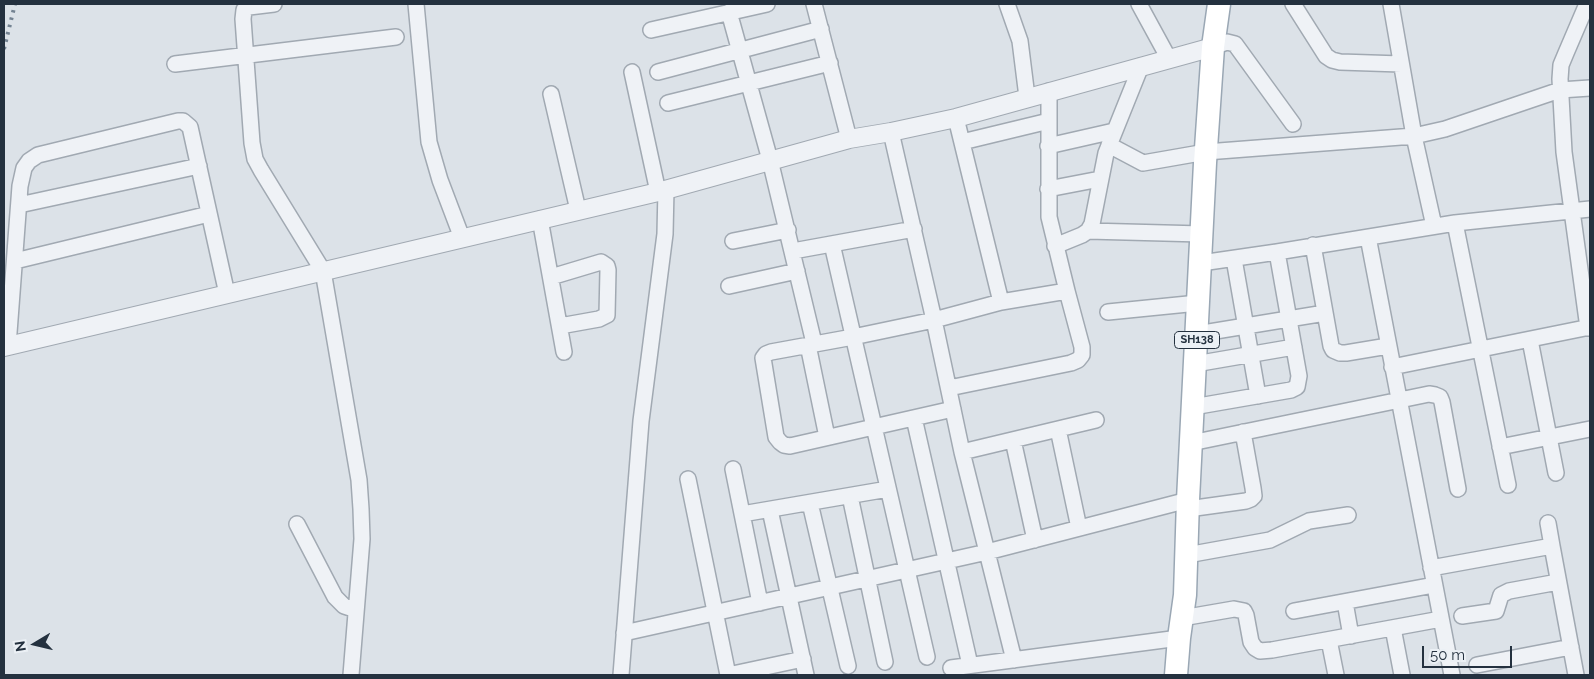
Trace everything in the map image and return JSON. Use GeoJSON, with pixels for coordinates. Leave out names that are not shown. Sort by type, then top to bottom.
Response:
{"type":"FeatureCollection","features":[{"type":"Feature","properties":{"kind":"main road","name":"SH138"},"geometry":{"type":"LineString","coordinates":[[1176,675],[1185,595],[1206,152],[1213,47],[1219,4]]}},
{"type":"Feature","properties":{"kind":"street"},"geometry":{"type":"LineString","coordinates":[[274,4],[249,7],[244,10],[245,55],[252,143],[255,159],[324,271],[359,480],[362,539],[351,675]]}},
{"type":"Feature","properties":{"kind":"street"},"geometry":{"type":"LineString","coordinates":[[416,4],[429,142],[440,180],[462,238]]}},
{"type":"Feature","properties":{"kind":"street"},"geometry":{"type":"LineString","coordinates":[[651,30],[766,4]]}},
{"type":"Feature","properties":{"kind":"street"},"geometry":{"type":"LineString","coordinates":[[814,4],[849,139]]}},
{"type":"Feature","properties":{"kind":"street"},"geometry":{"type":"LineString","coordinates":[[1008,4],[1020,40],[1027,97]]}},
{"type":"Feature","properties":{"kind":"street"},"geometry":{"type":"LineString","coordinates":[[1139,4],[1169,58]]}},
{"type":"Feature","properties":{"kind":"street"},"geometry":{"type":"LineString","coordinates":[[1293,4],[1326,56],[1332,60],[1340,62],[1401,64]]}},
{"type":"Feature","properties":{"kind":"street"},"geometry":{"type":"LineString","coordinates":[[1391,4],[1414,136],[1434,226]]}},
{"type":"Feature","properties":{"kind":"street"},"geometry":{"type":"LineString","coordinates":[[1392,367],[1589,328],[1564,152],[1560,90],[1561,65],[1588,4]]}},
{"type":"Feature","properties":{"kind":"street"},"geometry":{"type":"LineString","coordinates":[[729,12],[788,230],[827,437]]}},
{"type":"Feature","properties":{"kind":"street"},"geometry":{"type":"LineString","coordinates":[[658,72],[821,29]]}},
{"type":"Feature","properties":{"kind":"street"},"geometry":{"type":"LineString","coordinates":[[175,64],[396,37]]}},
{"type":"Feature","properties":{"kind":"street"},"geometry":{"type":"LineString","coordinates":[[227,294],[190,127],[183,121],[38,155],[29,161],[24,168],[20,186],[15,261],[6,347],[662,190],[849,139],[956,118],[1227,42],[1235,44],[1293,124]]}},
{"type":"Feature","properties":{"kind":"street"},"geometry":{"type":"LineString","coordinates":[[668,103],[830,63]]}},
{"type":"Feature","properties":{"kind":"street"},"geometry":{"type":"LineString","coordinates":[[1088,231],[1092,224],[1100,179],[1112,138],[1142,66]]}},
{"type":"Feature","properties":{"kind":"street"},"geometry":{"type":"LineString","coordinates":[[621,675],[641,421],[665,234],[662,190],[632,72]]}},
{"type":"Feature","properties":{"kind":"street"},"geometry":{"type":"LineString","coordinates":[[1048,146],[1112,138],[1143,163],[1206,152],[1414,136],[1445,129],[1560,90],[1590,88]]}},
{"type":"Feature","properties":{"kind":"street"},"geometry":{"type":"LineString","coordinates":[[949,388],[1071,363],[1082,356],[1082,347],[1049,217],[1049,91]]}},
{"type":"Feature","properties":{"kind":"street"},"geometry":{"type":"LineString","coordinates":[[551,94],[578,210]]}},
{"type":"Feature","properties":{"kind":"street"},"geometry":{"type":"LineString","coordinates":[[956,118],[1001,302]]}},
{"type":"Feature","properties":{"kind":"street"},"geometry":{"type":"LineString","coordinates":[[962,142],[1049,121]]}},
{"type":"Feature","properties":{"kind":"street"},"geometry":{"type":"LineString","coordinates":[[891,132],[962,452],[1014,660]]}},
{"type":"Feature","properties":{"kind":"street"},"geometry":{"type":"LineString","coordinates":[[19,205],[199,166]]}},
{"type":"Feature","properties":{"kind":"street"},"geometry":{"type":"LineString","coordinates":[[1048,189],[1100,179]]}},
{"type":"Feature","properties":{"kind":"street"},"geometry":{"type":"LineString","coordinates":[[1201,263],[1455,223],[1590,210]]}},
{"type":"Feature","properties":{"kind":"street"},"geometry":{"type":"LineString","coordinates":[[15,261],[209,214]]}},
{"type":"Feature","properties":{"kind":"street"},"geometry":{"type":"LineString","coordinates":[[540,219],[564,352]]}},
{"type":"Feature","properties":{"kind":"street"},"geometry":{"type":"LineString","coordinates":[[1455,223],[1508,485]]}},
{"type":"Feature","properties":{"kind":"street"},"geometry":{"type":"LineString","coordinates":[[792,251],[914,229]]}},
{"type":"Feature","properties":{"kind":"street"},"geometry":{"type":"LineString","coordinates":[[733,241],[788,230]]}},
{"type":"Feature","properties":{"kind":"street"},"geometry":{"type":"LineString","coordinates":[[1055,246],[1088,231],[1202,234]]}},
{"type":"Feature","properties":{"kind":"street"},"geometry":{"type":"LineString","coordinates":[[1368,236],[1452,675]]}},
{"type":"Feature","properties":{"kind":"street"},"geometry":{"type":"LineString","coordinates":[[832,244],[927,657]]}},
{"type":"Feature","properties":{"kind":"street"},"geometry":{"type":"LineString","coordinates":[[1313,246],[1331,346],[1340,353],[1388,346]]}},
{"type":"Feature","properties":{"kind":"street"},"geometry":{"type":"LineString","coordinates":[[1193,407],[1291,390],[1297,387],[1299,376],[1277,252]]}},
{"type":"Feature","properties":{"kind":"street"},"geometry":{"type":"LineString","coordinates":[[1234,258],[1258,396]]}},
{"type":"Feature","properties":{"kind":"street"},"geometry":{"type":"LineString","coordinates":[[551,277],[600,262],[607,266],[608,270],[607,315],[599,320],[560,326]]}},
{"type":"Feature","properties":{"kind":"street"},"geometry":{"type":"LineString","coordinates":[[729,286],[797,271]]}},
{"type":"Feature","properties":{"kind":"street"},"geometry":{"type":"LineString","coordinates":[[953,409],[790,446],[780,442],[776,437],[763,358],[771,352],[934,320],[1001,302],[1067,291]]}},
{"type":"Feature","properties":{"kind":"street"},"geometry":{"type":"LineString","coordinates":[[1108,312],[1198,303]]}},
{"type":"Feature","properties":{"kind":"street"},"geometry":{"type":"LineString","coordinates":[[1197,334],[1325,313]]}},
{"type":"Feature","properties":{"kind":"street"},"geometry":{"type":"LineString","coordinates":[[1530,340],[1556,473]]}},
{"type":"Feature","properties":{"kind":"street"},"geometry":{"type":"LineString","coordinates":[[1195,364],[1294,347]]}},
{"type":"Feature","properties":{"kind":"street"},"geometry":{"type":"LineString","coordinates":[[1191,443],[1429,394],[1440,397],[1442,402],[1458,489]]}},
{"type":"Feature","properties":{"kind":"street"},"geometry":{"type":"LineString","coordinates":[[914,418],[970,666]]}},
{"type":"Feature","properties":{"kind":"street"},"geometry":{"type":"LineString","coordinates":[[962,452],[1096,420]]}},
{"type":"Feature","properties":{"kind":"street"},"geometry":{"type":"LineString","coordinates":[[1058,429],[1079,528]]}},
{"type":"Feature","properties":{"kind":"street"},"geometry":{"type":"LineString","coordinates":[[1500,447],[1590,429]]}},
{"type":"Feature","properties":{"kind":"street"},"geometry":{"type":"LineString","coordinates":[[624,633],[987,552],[1079,528],[1188,505],[1246,501],[1254,496],[1243,432]]}},
{"type":"Feature","properties":{"kind":"street"},"geometry":{"type":"LineString","coordinates":[[1012,440],[1035,540]]}},
{"type":"Feature","properties":{"kind":"street"},"geometry":{"type":"LineString","coordinates":[[733,469],[760,603]]}},
{"type":"Feature","properties":{"kind":"street"},"geometry":{"type":"LineString","coordinates":[[688,479],[728,675],[803,659]]}},
{"type":"Feature","properties":{"kind":"street"},"geometry":{"type":"LineString","coordinates":[[742,514],[888,489]]}},
{"type":"Feature","properties":{"kind":"street"},"geometry":{"type":"LineString","coordinates":[[850,496],[885,662]]}},
{"type":"Feature","properties":{"kind":"street"},"geometry":{"type":"LineString","coordinates":[[810,502],[848,666]]}},
{"type":"Feature","properties":{"kind":"street"},"geometry":{"type":"LineString","coordinates":[[770,510],[806,675]]}},
{"type":"Feature","properties":{"kind":"street"},"geometry":{"type":"LineString","coordinates":[[1187,556],[1270,540],[1309,521],[1348,515]]}},
{"type":"Feature","properties":{"kind":"street"},"geometry":{"type":"LineString","coordinates":[[1548,523],[1576,675]]}},
{"type":"Feature","properties":{"kind":"street"},"geometry":{"type":"LineString","coordinates":[[297,524],[335,596],[344,606],[356,610]]}},
{"type":"Feature","properties":{"kind":"street"},"geometry":{"type":"LineString","coordinates":[[1431,568],[1552,546]]}},
{"type":"Feature","properties":{"kind":"street"},"geometry":{"type":"LineString","coordinates":[[1462,616],[1496,611],[1502,595],[1509,591],[1558,582]]}},
{"type":"Feature","properties":{"kind":"street"},"geometry":{"type":"LineString","coordinates":[[1294,611],[1434,585]]}},
{"type":"Feature","properties":{"kind":"street"},"geometry":{"type":"LineString","coordinates":[[1345,602],[1351,636]]}},
{"type":"Feature","properties":{"kind":"street"},"geometry":{"type":"LineString","coordinates":[[951,668],[1014,660],[1180,628],[1234,609],[1244,610],[1251,642],[1260,651],[1441,619]]}},
{"type":"Feature","properties":{"kind":"street"},"geometry":{"type":"LineString","coordinates":[[1393,628],[1402,675]]}},
{"type":"Feature","properties":{"kind":"street"},"geometry":{"type":"LineString","coordinates":[[1329,640],[1336,675]]}},
{"type":"Feature","properties":{"kind":"street"},"geometry":{"type":"LineString","coordinates":[[1477,665],[1571,647]]}},
{"type":"Feature","properties":{"kind":"railway"},"geometry":{"type":"LineString","coordinates":[[4,49],[15,4]]}}]}
